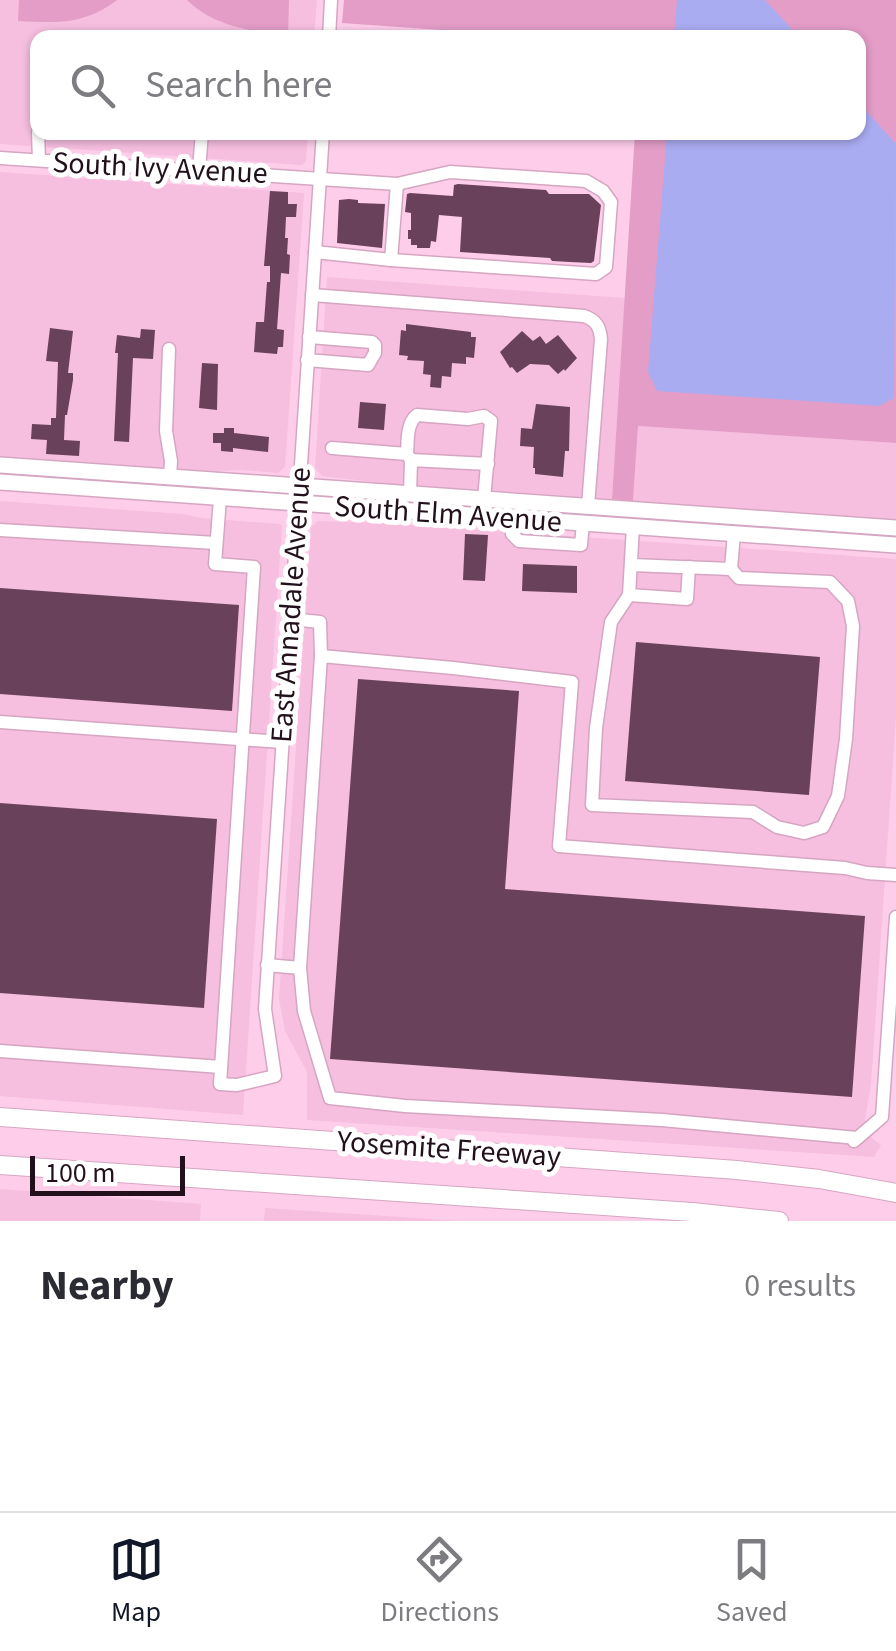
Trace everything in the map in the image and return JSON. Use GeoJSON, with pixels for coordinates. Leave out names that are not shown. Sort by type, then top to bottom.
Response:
{"type":"FeatureCollection","features":[{"type":"Feature","properties":{"kind":"highway","name":"Yosemite Freeway"},"geometry":{"type":"LineString","coordinates":[[0,1116],[736,1170],[818,1179],[896,1194]]}},
{"type":"Feature","properties":{"kind":"highway","name":"Yosemite Freeway"},"geometry":{"type":"LineString","coordinates":[[0,1164],[779,1221]]}},
{"type":"Feature","properties":{"kind":"main road","name":"South Elm Avenue"},"geometry":{"type":"LineString","coordinates":[[0,465],[170,477],[513,518],[896,545]]}},
{"type":"Feature","properties":{"kind":"main road","name":"South Elm Avenue"},"geometry":{"type":"LineString","coordinates":[[0,482],[220,498],[410,494],[896,528]]}},
{"type":"Feature","properties":{"kind":"street"},"geometry":{"type":"LineString","coordinates":[[329,30],[331,0]]}},
{"type":"Feature","properties":{"kind":"street"},"geometry":{"type":"LineString","coordinates":[[38,140],[38,160]]}},
{"type":"Feature","properties":{"kind":"street"},"geometry":{"type":"LineString","coordinates":[[199,170],[201,140]]}},
{"type":"Feature","properties":{"kind":"street","name":"East Annadale Avenue"},"geometry":{"type":"LineString","coordinates":[[221,1067],[220,1084],[237,1085],[275,1076],[266,1027],[267,966],[322,140]]}},
{"type":"Feature","properties":{"kind":"street","name":"South Ivy Avenue"},"geometry":{"type":"LineString","coordinates":[[0,158],[397,184],[450,172],[586,181],[603,191],[611,202],[606,267],[596,274],[391,260]]}},
{"type":"Feature","properties":{"kind":"street"},"geometry":{"type":"LineString","coordinates":[[315,252],[391,260],[397,184]]}},
{"type":"Feature","properties":{"kind":"street"},"geometry":{"type":"LineString","coordinates":[[312,295],[590,318],[600,329],[600,339],[588,506]]}},
{"type":"Feature","properties":{"kind":"street"},"geometry":{"type":"LineString","coordinates":[[307,360],[368,365],[375,353],[372,342],[308,337]]}},
{"type":"Feature","properties":{"kind":"street"},"geometry":{"type":"LineString","coordinates":[[169,349],[166,431],[170,477]]}},
{"type":"Feature","properties":{"kind":"street"},"geometry":{"type":"LineString","coordinates":[[410,494],[409,427],[413,418],[484,416],[491,422],[484,499]]}},
{"type":"Feature","properties":{"kind":"street"},"geometry":{"type":"LineString","coordinates":[[332,448],[488,464]]}},
{"type":"Feature","properties":{"kind":"street"},"geometry":{"type":"LineString","coordinates":[[0,1051],[221,1067],[254,567],[215,564],[220,498]]}},
{"type":"Feature","properties":{"kind":"street"},"geometry":{"type":"LineString","coordinates":[[633,526],[630,595],[611,622],[596,728],[592,805],[753,812],[776,826],[804,832],[823,827],[838,796],[846,739],[853,626],[848,601],[830,582],[738,578],[732,569],[734,534]]}},
{"type":"Feature","properties":{"kind":"street"},"geometry":{"type":"LineString","coordinates":[[0,530],[216,544]]}},
{"type":"Feature","properties":{"kind":"street"},"geometry":{"type":"LineString","coordinates":[[632,564],[732,569]]}},
{"type":"Feature","properties":{"kind":"street"},"geometry":{"type":"LineString","coordinates":[[630,595],[688,598],[690,567]]}},
{"type":"Feature","properties":{"kind":"street"},"geometry":{"type":"LineString","coordinates":[[290,619],[320,622],[300,968],[304,1011],[330,1098],[405,1106],[662,1120],[852,1142],[882,1117],[896,917]]}},
{"type":"Feature","properties":{"kind":"street"},"geometry":{"type":"LineString","coordinates":[[321,656],[572,682],[559,846],[896,875]]}},
{"type":"Feature","properties":{"kind":"street"},"geometry":{"type":"LineString","coordinates":[[0,722],[281,742]]}},
{"type":"Feature","properties":{"kind":"street"},"geometry":{"type":"LineString","coordinates":[[267,966],[300,968]]}},
{"type":"Feature","properties":{"kind":"shaded area"},"geometry":{"type":"Polygon","coordinates":[[[0,0],[317,0],[315,30],[30,30],[30,140],[308,140],[306,161],[302,165],[0,144],[0,0]]]}},
{"type":"Feature","properties":{"kind":"shaded area"},"geometry":{"type":"Polygon","coordinates":[[[19,0],[117,0],[81,18],[45,22],[18,21],[19,0]]]}},
{"type":"Feature","properties":{"kind":"shaded area"},"geometry":{"type":"Polygon","coordinates":[[[187,0],[289,0],[288,30],[247,29],[221,22],[187,0]]]}},
{"type":"Feature","properties":{"kind":"shaded area"},"geometry":{"type":"Polygon","coordinates":[[[344,0],[896,0],[896,443],[638,426],[633,501],[612,499],[635,140],[866,140],[866,30],[442,30],[342,23],[344,0]]]}},
{"type":"Feature","properties":{"kind":"shaded area"},"geometry":{"type":"Polygon","coordinates":[[[0,172],[304,193],[285,467],[278,473],[212,471],[0,456],[0,172]]]}},
{"type":"Feature","properties":{"kind":"shaded area"},"geometry":{"type":"Polygon","coordinates":[[[327,277],[625,298],[612,499],[322,476],[315,468],[327,277]]]}},
{"type":"Feature","properties":{"kind":"shaded area"},"geometry":{"type":"Polygon","coordinates":[[[638,426],[896,443],[896,519],[633,501],[638,426]]]}},
{"type":"Feature","properties":{"kind":"shaded area"},"geometry":{"type":"Polygon","coordinates":[[[0,501],[183,514],[282,526],[243,1115],[0,1096],[0,501]]]}},
{"type":"Feature","properties":{"kind":"shaded area"},"geometry":{"type":"Polygon","coordinates":[[[318,521],[896,559],[896,716],[871,1084],[865,1119],[867,1130],[881,1145],[874,1157],[307,1120],[307,1072],[285,1031],[279,999],[311,527],[318,521]]]}},
{"type":"Feature","properties":{"kind":"shaded area"},"geometry":{"type":"Polygon","coordinates":[[[0,1189],[201,1204],[200,1221],[0,1221],[0,1189]]]}},
{"type":"Feature","properties":{"kind":"shaded area"},"geometry":{"type":"Polygon","coordinates":[[[265,1208],[459,1221],[264,1221],[265,1208]]]}},
{"type":"Feature","properties":{"kind":"water"},"geometry":{"type":"Polygon","coordinates":[[[677,0],[765,0],[793,30],[675,30],[677,0]]]}},
{"type":"Feature","properties":{"kind":"water"},"geometry":{"type":"Polygon","coordinates":[[[866,111],[896,144],[894,398],[879,406],[657,391],[648,372],[666,140],[866,140],[866,111]]]}},
{"type":"Feature","properties":{"kind":"building"},"geometry":{"type":"Polygon","coordinates":[[[454,185],[546,190],[549,194],[589,194],[601,205],[594,261],[460,252],[462,217],[439,215],[436,242],[431,241],[430,248],[411,245],[411,213],[405,212],[407,194],[453,196],[454,185]]]}},
{"type":"Feature","properties":{"kind":"building"},"geometry":{"type":"Polygon","coordinates":[[[270,191],[288,192],[288,204],[297,204],[296,217],[286,217],[289,274],[281,273],[277,329],[284,330],[283,347],[278,347],[277,354],[254,352],[256,322],[264,322],[270,282],[270,266],[264,266],[270,191]]]}},
{"type":"Feature","properties":{"kind":"building"},"geometry":{"type":"Polygon","coordinates":[[[339,200],[385,204],[382,248],[337,243],[339,200]]]}},
{"type":"Feature","properties":{"kind":"building"},"geometry":{"type":"Polygon","coordinates":[[[406,324],[471,332],[471,337],[476,337],[474,358],[466,357],[466,364],[452,363],[451,377],[442,376],[441,388],[430,387],[431,375],[423,374],[424,361],[399,355],[401,330],[406,331],[406,324]]]}},
{"type":"Feature","properties":{"kind":"building"},"geometry":{"type":"Polygon","coordinates":[[[50,328],[73,331],[68,373],[73,373],[73,380],[64,440],[80,441],[79,456],[46,454],[47,440],[31,439],[32,424],[51,425],[51,418],[56,418],[58,362],[46,361],[50,328]]]}},
{"type":"Feature","properties":{"kind":"building"},"geometry":{"type":"Polygon","coordinates":[[[141,329],[155,330],[153,359],[133,358],[129,442],[114,441],[117,335],[140,338],[141,329]]]}},
{"type":"Feature","properties":{"kind":"building"},"geometry":{"type":"Polygon","coordinates":[[[522,331],[533,341],[540,336],[546,344],[558,335],[577,358],[558,374],[549,365],[530,364],[517,373],[500,352],[522,331]]]}},
{"type":"Feature","properties":{"kind":"building"},"geometry":{"type":"Polygon","coordinates":[[[202,363],[218,364],[217,410],[199,408],[202,363]]]}},
{"type":"Feature","properties":{"kind":"building"},"geometry":{"type":"Polygon","coordinates":[[[360,402],[386,404],[384,430],[358,428],[360,402]]]}},
{"type":"Feature","properties":{"kind":"building"},"geometry":{"type":"Polygon","coordinates":[[[536,404],[570,407],[569,451],[565,451],[563,477],[535,474],[534,447],[520,446],[521,428],[532,429],[536,404]]]}},
{"type":"Feature","properties":{"kind":"building"},"geometry":{"type":"Polygon","coordinates":[[[224,428],[269,437],[268,452],[233,448],[233,452],[221,451],[221,443],[213,443],[213,433],[224,433],[224,428]]]}},
{"type":"Feature","properties":{"kind":"building"},"geometry":{"type":"Polygon","coordinates":[[[465,534],[488,535],[485,581],[463,580],[465,534]]]}},
{"type":"Feature","properties":{"kind":"building"},"geometry":{"type":"Polygon","coordinates":[[[523,564],[577,566],[577,593],[522,591],[523,564]]]}},
{"type":"Feature","properties":{"kind":"building"},"geometry":{"type":"Polygon","coordinates":[[[0,588],[239,605],[232,711],[0,694],[0,588]]]}},
{"type":"Feature","properties":{"kind":"building"},"geometry":{"type":"Polygon","coordinates":[[[636,642],[820,657],[809,795],[625,781],[636,642]]]}},
{"type":"Feature","properties":{"kind":"building"},"geometry":{"type":"Polygon","coordinates":[[[358,679],[519,691],[505,889],[865,916],[852,1097],[330,1059],[358,679]]]}},
{"type":"Feature","properties":{"kind":"building"},"geometry":{"type":"Polygon","coordinates":[[[0,803],[217,819],[204,1008],[0,993],[0,803]]]}}]}
